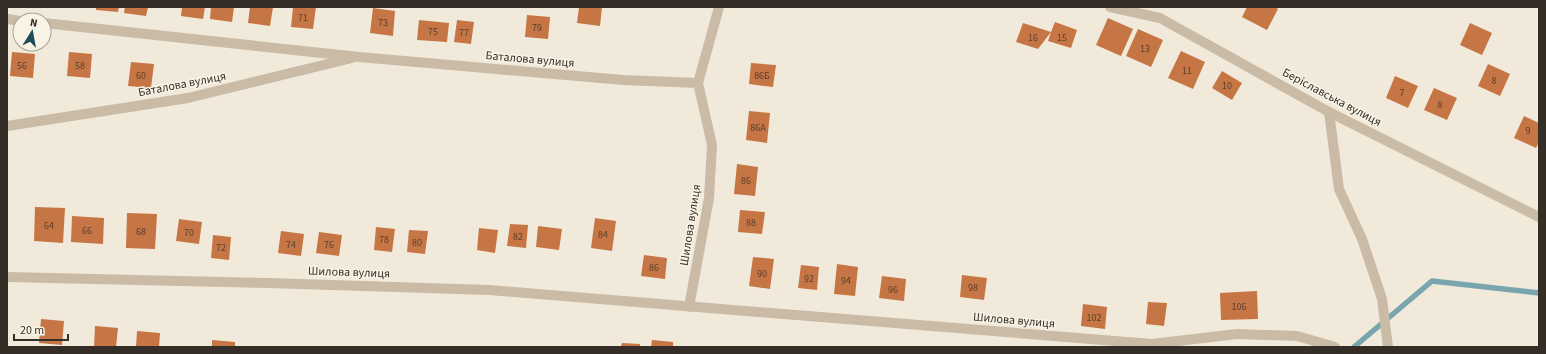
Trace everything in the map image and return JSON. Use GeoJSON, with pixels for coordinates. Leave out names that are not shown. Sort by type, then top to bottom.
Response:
{"type":"FeatureCollection","features":[{"type":"Feature","properties":{"kind":"street","name":"Шилова вулиця"},"geometry":{"type":"LineString","coordinates":[[689,307],[709,198],[712,146],[698,83],[719,7]]}},
{"type":"Feature","properties":{"kind":"street","name":"Беріславська вулиця"},"geometry":{"type":"LineString","coordinates":[[1110,7],[1160,18],[1329,112],[1539,217]]}},
{"type":"Feature","properties":{"kind":"street","name":"Баталова вулиця"},"geometry":{"type":"LineString","coordinates":[[52,24],[359,57],[623,80],[698,83]]}},
{"type":"Feature","properties":{"kind":"street","name":"Баталова вулиця"},"geometry":{"type":"LineString","coordinates":[[7,126],[188,98],[359,57]]}},
{"type":"Feature","properties":{"kind":"street"},"geometry":{"type":"LineString","coordinates":[[1329,112],[1339,189],[1362,239],[1382,299],[1388,347]]}},
{"type":"Feature","properties":{"kind":"street","name":"Шилова вулиця"},"geometry":{"type":"LineString","coordinates":[[7,277],[489,290],[1152,344],[1237,334],[1297,336],[1336,347]]}},
{"type":"Feature","properties":{"kind":"building"},"geometry":{"type":"Polygon","coordinates":[[[96,7],[119,7],[118,12],[96,10],[96,7]]]}},
{"type":"Feature","properties":{"kind":"building"},"geometry":{"type":"Polygon","coordinates":[[[125,7],[148,7],[146,16],[124,13],[125,7]]]}},
{"type":"Feature","properties":{"kind":"building"},"geometry":{"type":"Polygon","coordinates":[[[182,7],[205,7],[203,19],[181,16],[182,7]]]}},
{"type":"Feature","properties":{"kind":"building"},"geometry":{"type":"Polygon","coordinates":[[[211,7],[234,7],[232,22],[210,19],[211,7]]]}},
{"type":"Feature","properties":{"kind":"building"},"geometry":{"type":"Polygon","coordinates":[[[250,7],[273,7],[270,26],[248,23],[250,7]]]}},
{"type":"Feature","properties":{"kind":"building"},"geometry":{"type":"Polygon","coordinates":[[[293,7],[316,7],[313,29],[291,27],[293,7]]]}},
{"type":"Feature","properties":{"kind":"building"},"geometry":{"type":"Polygon","coordinates":[[[579,7],[602,7],[600,26],[577,23],[579,7]]]}},
{"type":"Feature","properties":{"kind":"building"},"geometry":{"type":"Polygon","coordinates":[[[1247,7],[1275,7],[1278,9],[1267,30],[1242,17],[1247,7]]]}},
{"type":"Feature","properties":{"kind":"building"},"geometry":{"type":"Polygon","coordinates":[[[373,8],[395,11],[393,36],[370,33],[373,8]]]}},
{"type":"Feature","properties":{"kind":"building"},"geometry":{"type":"Polygon","coordinates":[[[527,15],[550,17],[548,39],[525,37],[527,15]]]}},
{"type":"Feature","properties":{"kind":"building"},"geometry":{"type":"Polygon","coordinates":[[[1108,18],[1133,29],[1121,56],[1096,45],[1108,18]]]}},
{"type":"Feature","properties":{"kind":"building"},"geometry":{"type":"Polygon","coordinates":[[[419,20],[449,23],[447,42],[417,40],[419,20]]]}},
{"type":"Feature","properties":{"kind":"building"},"geometry":{"type":"Polygon","coordinates":[[[457,20],[474,22],[471,44],[454,42],[457,20]]]}},
{"type":"Feature","properties":{"kind":"building"},"geometry":{"type":"Polygon","coordinates":[[[1055,22],[1077,30],[1071,48],[1048,41],[1055,22]]]}},
{"type":"Feature","properties":{"kind":"building"},"geometry":{"type":"Polygon","coordinates":[[[1023,23],[1051,32],[1038,49],[1016,42],[1023,23]]]}},
{"type":"Feature","properties":{"kind":"building"},"geometry":{"type":"Polygon","coordinates":[[[1470,23],[1492,33],[1482,55],[1460,45],[1470,23]]]}},
{"type":"Feature","properties":{"kind":"building"},"geometry":{"type":"Polygon","coordinates":[[[1138,29],[1163,40],[1151,67],[1126,56],[1138,29]]]}},
{"type":"Feature","properties":{"kind":"building"},"geometry":{"type":"Polygon","coordinates":[[[1181,51],[1205,62],[1193,89],[1168,78],[1181,51]]]}},
{"type":"Feature","properties":{"kind":"building"},"geometry":{"type":"Polygon","coordinates":[[[12,52],[35,54],[33,78],[10,76],[12,52]]]}},
{"type":"Feature","properties":{"kind":"building"},"geometry":{"type":"Polygon","coordinates":[[[69,52],[92,54],[90,78],[67,76],[69,52]]]}},
{"type":"Feature","properties":{"kind":"building"},"geometry":{"type":"Polygon","coordinates":[[[131,62],[154,64],[151,88],[128,86],[131,62]]]}},
{"type":"Feature","properties":{"kind":"building"},"geometry":{"type":"Polygon","coordinates":[[[751,63],[776,65],[773,87],[749,84],[751,63]]]}},
{"type":"Feature","properties":{"kind":"building"},"geometry":{"type":"Polygon","coordinates":[[[1488,64],[1510,74],[1500,96],[1478,86],[1488,64]]]}},
{"type":"Feature","properties":{"kind":"building"},"geometry":{"type":"Polygon","coordinates":[[[1222,71],[1242,83],[1232,100],[1212,88],[1222,71]]]}},
{"type":"Feature","properties":{"kind":"building"},"geometry":{"type":"Polygon","coordinates":[[[1395,76],[1418,86],[1408,108],[1386,98],[1395,76]]]}},
{"type":"Feature","properties":{"kind":"building"},"geometry":{"type":"Polygon","coordinates":[[[1434,88],[1457,98],[1447,120],[1424,110],[1434,88]]]}},
{"type":"Feature","properties":{"kind":"building"},"geometry":{"type":"Polygon","coordinates":[[[749,111],[770,113],[767,143],[746,140],[749,111]]]}},
{"type":"Feature","properties":{"kind":"building"},"geometry":{"type":"Polygon","coordinates":[[[1524,116],[1539,123],[1539,142],[1536,148],[1514,138],[1524,116]]]}},
{"type":"Feature","properties":{"kind":"building"},"geometry":{"type":"Polygon","coordinates":[[[737,164],[758,167],[755,196],[734,194],[737,164]]]}},
{"type":"Feature","properties":{"kind":"building"},"geometry":{"type":"Polygon","coordinates":[[[35,207],[65,208],[63,243],[34,241],[35,207]]]}},
{"type":"Feature","properties":{"kind":"building"},"geometry":{"type":"Polygon","coordinates":[[[740,210],[765,212],[762,234],[738,232],[740,210]]]}},
{"type":"Feature","properties":{"kind":"building"},"geometry":{"type":"Polygon","coordinates":[[[127,213],[157,214],[155,249],[126,248],[127,213]]]}},
{"type":"Feature","properties":{"kind":"building"},"geometry":{"type":"Polygon","coordinates":[[[72,216],[104,218],[103,244],[71,242],[72,216]]]}},
{"type":"Feature","properties":{"kind":"building"},"geometry":{"type":"Polygon","coordinates":[[[595,218],[616,221],[612,251],[591,248],[595,218]]]}},
{"type":"Feature","properties":{"kind":"building"},"geometry":{"type":"Polygon","coordinates":[[[179,219],[202,222],[199,244],[176,241],[179,219]]]}},
{"type":"Feature","properties":{"kind":"building"},"geometry":{"type":"Polygon","coordinates":[[[510,224],[528,225],[526,248],[507,246],[510,224]]]}},
{"type":"Feature","properties":{"kind":"building"},"geometry":{"type":"Polygon","coordinates":[[[538,226],[562,229],[559,250],[536,247],[538,226]]]}},
{"type":"Feature","properties":{"kind":"building"},"geometry":{"type":"Polygon","coordinates":[[[376,227],[395,229],[392,252],[374,250],[376,227]]]}},
{"type":"Feature","properties":{"kind":"building"},"geometry":{"type":"Polygon","coordinates":[[[479,228],[498,230],[495,253],[477,250],[479,228]]]}},
{"type":"Feature","properties":{"kind":"building"},"geometry":{"type":"Polygon","coordinates":[[[409,230],[428,231],[425,254],[407,252],[409,230]]]}},
{"type":"Feature","properties":{"kind":"building"},"geometry":{"type":"Polygon","coordinates":[[[281,231],[304,234],[301,256],[278,253],[281,231]]]}},
{"type":"Feature","properties":{"kind":"building"},"geometry":{"type":"Polygon","coordinates":[[[319,232],[342,235],[339,256],[316,253],[319,232]]]}},
{"type":"Feature","properties":{"kind":"building"},"geometry":{"type":"Polygon","coordinates":[[[213,235],[231,237],[229,260],[211,258],[213,235]]]}},
{"type":"Feature","properties":{"kind":"building"},"geometry":{"type":"Polygon","coordinates":[[[644,255],[667,258],[665,279],[641,276],[644,255]]]}},
{"type":"Feature","properties":{"kind":"building"},"geometry":{"type":"Polygon","coordinates":[[[753,257],[774,259],[770,289],[749,286],[753,257]]]}},
{"type":"Feature","properties":{"kind":"building"},"geometry":{"type":"Polygon","coordinates":[[[837,264],[858,267],[855,296],[834,294],[837,264]]]}},
{"type":"Feature","properties":{"kind":"building"},"geometry":{"type":"Polygon","coordinates":[[[801,265],[819,267],[817,290],[798,288],[801,265]]]}},
{"type":"Feature","properties":{"kind":"building"},"geometry":{"type":"Polygon","coordinates":[[[962,275],[987,278],[984,300],[960,297],[962,275]]]}},
{"type":"Feature","properties":{"kind":"building"},"geometry":{"type":"Polygon","coordinates":[[[882,276],[906,279],[904,301],[879,298],[882,276]]]}},
{"type":"Feature","properties":{"kind":"building"},"geometry":{"type":"Polygon","coordinates":[[[1257,291],[1258,319],[1221,320],[1220,293],[1257,291]]]}},
{"type":"Feature","properties":{"kind":"building"},"geometry":{"type":"Polygon","coordinates":[[[1148,302],[1167,303],[1164,326],[1146,324],[1148,302]]]}},
{"type":"Feature","properties":{"kind":"building"},"geometry":{"type":"Polygon","coordinates":[[[1083,304],[1107,307],[1105,329],[1081,326],[1083,304]]]}},
{"type":"Feature","properties":{"kind":"building"},"geometry":{"type":"Polygon","coordinates":[[[41,319],[64,321],[62,345],[39,343],[41,319]]]}},
{"type":"Feature","properties":{"kind":"building"},"geometry":{"type":"Polygon","coordinates":[[[95,326],[118,328],[116,347],[94,347],[95,326]]]}},
{"type":"Feature","properties":{"kind":"building"},"geometry":{"type":"Polygon","coordinates":[[[137,331],[160,333],[159,347],[136,347],[137,331]]]}},
{"type":"Feature","properties":{"kind":"building"},"geometry":{"type":"Polygon","coordinates":[[[212,340],[235,342],[235,347],[212,347],[212,340]]]}},
{"type":"Feature","properties":{"kind":"building"},"geometry":{"type":"Polygon","coordinates":[[[652,340],[673,342],[673,347],[651,347],[652,340]]]}},
{"type":"Feature","properties":{"kind":"building"},"geometry":{"type":"Polygon","coordinates":[[[622,343],[640,344],[640,347],[621,347],[622,343]]]}},
{"type":"Feature","properties":{"kind":"waterway"},"geometry":{"type":"LineString","coordinates":[[1354,347],[1432,281],[1539,293]]}}]}
